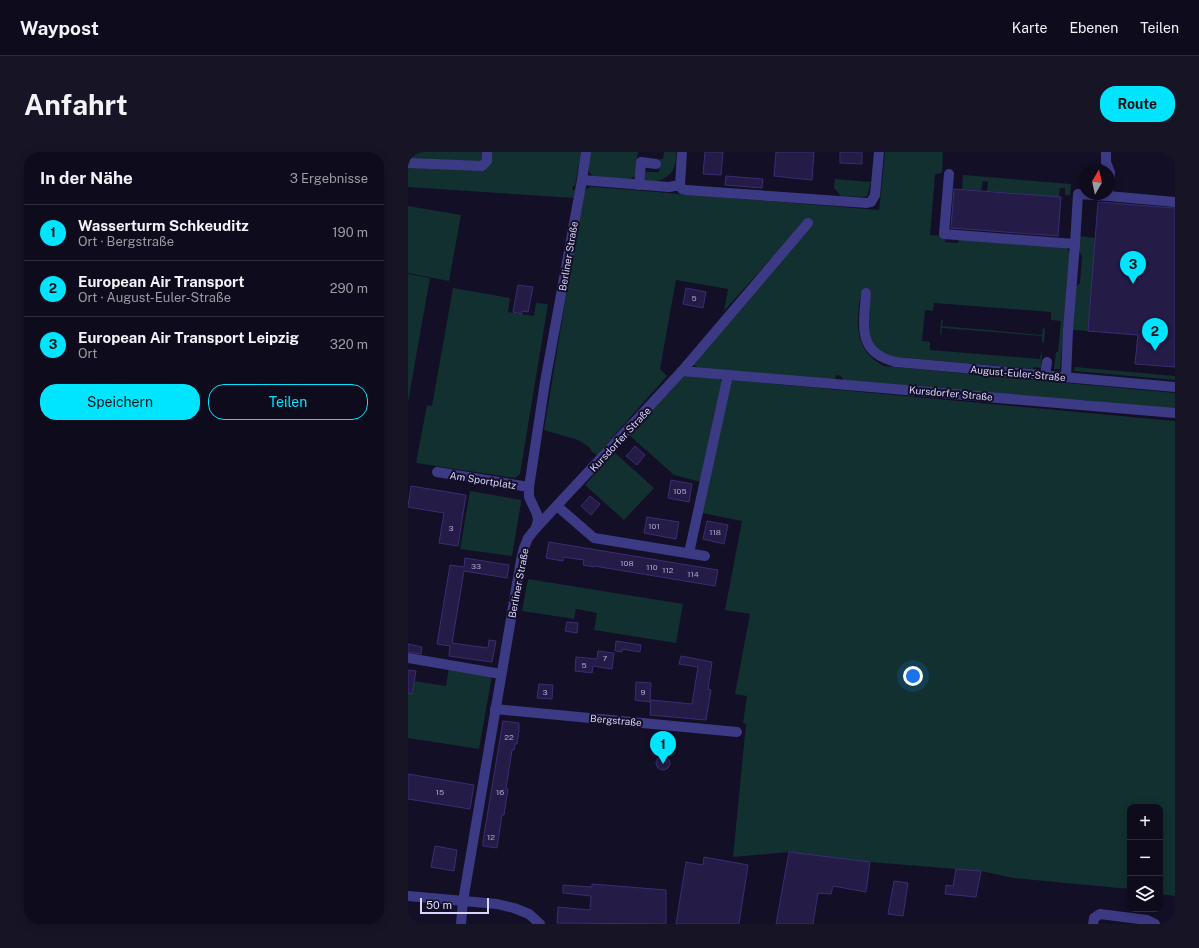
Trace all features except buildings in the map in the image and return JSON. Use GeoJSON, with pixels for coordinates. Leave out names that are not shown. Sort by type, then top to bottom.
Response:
{"type":"FeatureCollection","features":[{"type":"Feature","properties":{"kind":"street"},"geometry":{"type":"LineString","coordinates":[[408,163],[482,166],[487,160],[487,152]]}},
{"type":"Feature","properties":{"kind":"street","name":"Berliner Straße"},"geometry":{"type":"LineString","coordinates":[[461,924],[462,901],[524,548],[528,538],[536,528],[538,520],[529,497],[529,487],[545,382],[586,152]]}},
{"type":"Feature","properties":{"kind":"street"},"geometry":{"type":"LineString","coordinates":[[682,152],[680,185],[682,189],[867,203],[871,202],[875,195],[879,152]]}},
{"type":"Feature","properties":{"kind":"street"},"geometry":{"type":"LineString","coordinates":[[1106,152],[1107,164]]}},
{"type":"Feature","properties":{"kind":"street"},"geometry":{"type":"LineString","coordinates":[[639,185],[641,162],[656,164]]}},
{"type":"Feature","properties":{"kind":"street"},"geometry":{"type":"LineString","coordinates":[[949,174],[944,234],[1075,244]]}},
{"type":"Feature","properties":{"kind":"street"},"geometry":{"type":"LineString","coordinates":[[582,180],[668,187],[680,185]]}},
{"type":"Feature","properties":{"kind":"street"},"geometry":{"type":"LineString","coordinates":[[1066,377],[1068,330],[1079,194]]}},
{"type":"Feature","properties":{"kind":"street"},"geometry":{"type":"LineString","coordinates":[[1115,194],[1175,202]]}},
{"type":"Feature","properties":{"kind":"street","name":"Kursdorfer Straße"},"geometry":{"type":"LineString","coordinates":[[536,528],[682,371],[808,223]]}},
{"type":"Feature","properties":{"kind":"street","name":"August-Euler-Straße"},"geometry":{"type":"LineString","coordinates":[[866,292],[863,326],[864,335],[867,344],[878,356],[886,360],[1175,387]]}},
{"type":"Feature","properties":{"kind":"street"},"geometry":{"type":"LineString","coordinates":[[1045,375],[1046,362]]}},
{"type":"Feature","properties":{"kind":"street","name":"Kursdorfer Straße"},"geometry":{"type":"LineString","coordinates":[[682,371],[1175,413]]}},
{"type":"Feature","properties":{"kind":"street"},"geometry":{"type":"LineString","coordinates":[[689,553],[728,375]]}},
{"type":"Feature","properties":{"kind":"street","name":"Am Sportplatz"},"geometry":{"type":"LineString","coordinates":[[437,472],[529,487]]}},
{"type":"Feature","properties":{"kind":"street"},"geometry":{"type":"LineString","coordinates":[[557,506],[594,538],[705,556]]}},
{"type":"Feature","properties":{"kind":"street"},"geometry":{"type":"LineString","coordinates":[[408,658],[501,674]]}},
{"type":"Feature","properties":{"kind":"street","name":"Bergstraße"},"geometry":{"type":"LineString","coordinates":[[496,709],[737,732]]}},
{"type":"Feature","properties":{"kind":"street"},"geometry":{"type":"LineString","coordinates":[[408,896],[497,904],[514,908],[529,914],[540,924]]}},
{"type":"Feature","properties":{"kind":"street"},"geometry":{"type":"LineString","coordinates":[[1093,924],[1094,918],[1100,914],[1147,920],[1155,924]]}},
{"type":"Feature","properties":{"kind":"green space"},"geometry":{"type":"Polygon","coordinates":[[[408,152],[581,152],[575,186],[573,186],[572,190],[575,190],[574,198],[408,187],[408,152]]]}},
{"type":"Feature","properties":{"kind":"green space"},"geometry":{"type":"Polygon","coordinates":[[[589,152],[638,152],[635,175],[631,179],[595,177],[588,170],[589,152]]]}},
{"type":"Feature","properties":{"kind":"green space"},"geometry":{"type":"Polygon","coordinates":[[[664,152],[676,152],[675,164],[672,172],[661,180],[644,180],[645,172],[659,172],[660,159],[663,159],[664,152]]]}},
{"type":"Feature","properties":{"kind":"green space"},"geometry":{"type":"Polygon","coordinates":[[[885,152],[943,152],[942,173],[935,174],[930,235],[945,236],[945,242],[958,243],[959,238],[1064,246],[1070,252],[1060,369],[1054,369],[1056,352],[1058,352],[1061,321],[1051,320],[1051,312],[934,303],[933,311],[925,310],[922,341],[930,342],[930,350],[1040,359],[1041,352],[1041,368],[1033,367],[1033,369],[897,357],[885,354],[877,348],[872,341],[869,324],[871,293],[861,292],[858,314],[859,334],[867,352],[874,359],[884,366],[1175,393],[1175,409],[1110,404],[1084,400],[1081,402],[844,381],[841,376],[836,375],[834,382],[700,369],[691,363],[813,223],[805,221],[724,311],[728,289],[676,280],[660,369],[667,376],[597,455],[592,452],[589,447],[578,440],[544,430],[582,199],[586,190],[590,187],[595,187],[879,210],[885,152]]]}},
{"type":"Feature","properties":{"kind":"green space"},"geometry":{"type":"Polygon","coordinates":[[[963,175],[1071,184],[1070,195],[1065,195],[1065,188],[1060,188],[1059,197],[987,191],[988,182],[983,181],[981,191],[962,189],[963,175]]]}},
{"type":"Feature","properties":{"kind":"green space"},"geometry":{"type":"Polygon","coordinates":[[[835,179],[871,182],[867,196],[841,196],[834,188],[835,179]]]}},
{"type":"Feature","properties":{"kind":"green space"},"geometry":{"type":"Polygon","coordinates":[[[408,206],[461,215],[449,281],[408,273],[408,206]]]}},
{"type":"Feature","properties":{"kind":"green space"},"geometry":{"type":"Polygon","coordinates":[[[1079,236],[1095,238],[1088,331],[1072,330],[1075,288],[1080,283],[1082,256],[1078,250],[1079,236]]]}},
{"type":"Feature","properties":{"kind":"green space"},"geometry":{"type":"Polygon","coordinates":[[[408,274],[430,278],[408,402],[408,274]]]}},
{"type":"Feature","properties":{"kind":"green space"},"geometry":{"type":"Polygon","coordinates":[[[453,288],[510,298],[508,312],[534,316],[536,303],[548,304],[520,474],[515,478],[416,463],[427,405],[432,406],[453,288]]]}},
{"type":"Feature","properties":{"kind":"green space"},"geometry":{"type":"Polygon","coordinates":[[[941,320],[943,320],[942,326],[1042,335],[1043,328],[1045,329],[1044,342],[1042,343],[1042,336],[942,328],[941,335],[941,320]]]}},
{"type":"Feature","properties":{"kind":"green space"},"geometry":{"type":"Polygon","coordinates":[[[1075,367],[1175,376],[1175,380],[1074,371],[1075,367]]]}},
{"type":"Feature","properties":{"kind":"green space"},"geometry":{"type":"Polygon","coordinates":[[[687,375],[720,379],[722,382],[701,482],[674,475],[628,434],[680,377],[687,375]]]}},
{"type":"Feature","properties":{"kind":"green space"},"geometry":{"type":"Polygon","coordinates":[[[731,380],[1175,421],[1175,896],[1163,894],[1163,804],[1127,804],[1127,889],[1013,878],[981,871],[870,862],[789,852],[733,857],[746,724],[743,723],[747,696],[735,694],[750,614],[725,610],[742,521],[702,513],[731,380]]]}},
{"type":"Feature","properties":{"kind":"green space"},"geometry":{"type":"Polygon","coordinates":[[[614,452],[654,488],[624,520],[585,485],[614,452]]]}},
{"type":"Feature","properties":{"kind":"green space"},"geometry":{"type":"Polygon","coordinates":[[[470,491],[521,500],[512,556],[460,549],[470,491]]]}},
{"type":"Feature","properties":{"kind":"green space"},"geometry":{"type":"Polygon","coordinates":[[[528,579],[683,604],[676,643],[594,630],[597,613],[576,609],[574,619],[522,611],[528,579]]]}},
{"type":"Feature","properties":{"kind":"green space"},"geometry":{"type":"Polygon","coordinates":[[[449,667],[492,675],[479,749],[408,738],[408,680],[446,686],[449,667]]]}},
{"type":"Feature","properties":{"kind":"place","name":"European Air Transport Leipzig"},"geometry":{"type":"Point","coordinates":[1133,284]}},
{"type":"Feature","properties":{"kind":"place","name":"European Air Transport"},"geometry":{"type":"Point","coordinates":[1155,351]}},
{"type":"Feature","properties":{"kind":"place","name":"Wasserturm Schkeuditz"},"geometry":{"type":"Point","coordinates":[663,764]}}]}
